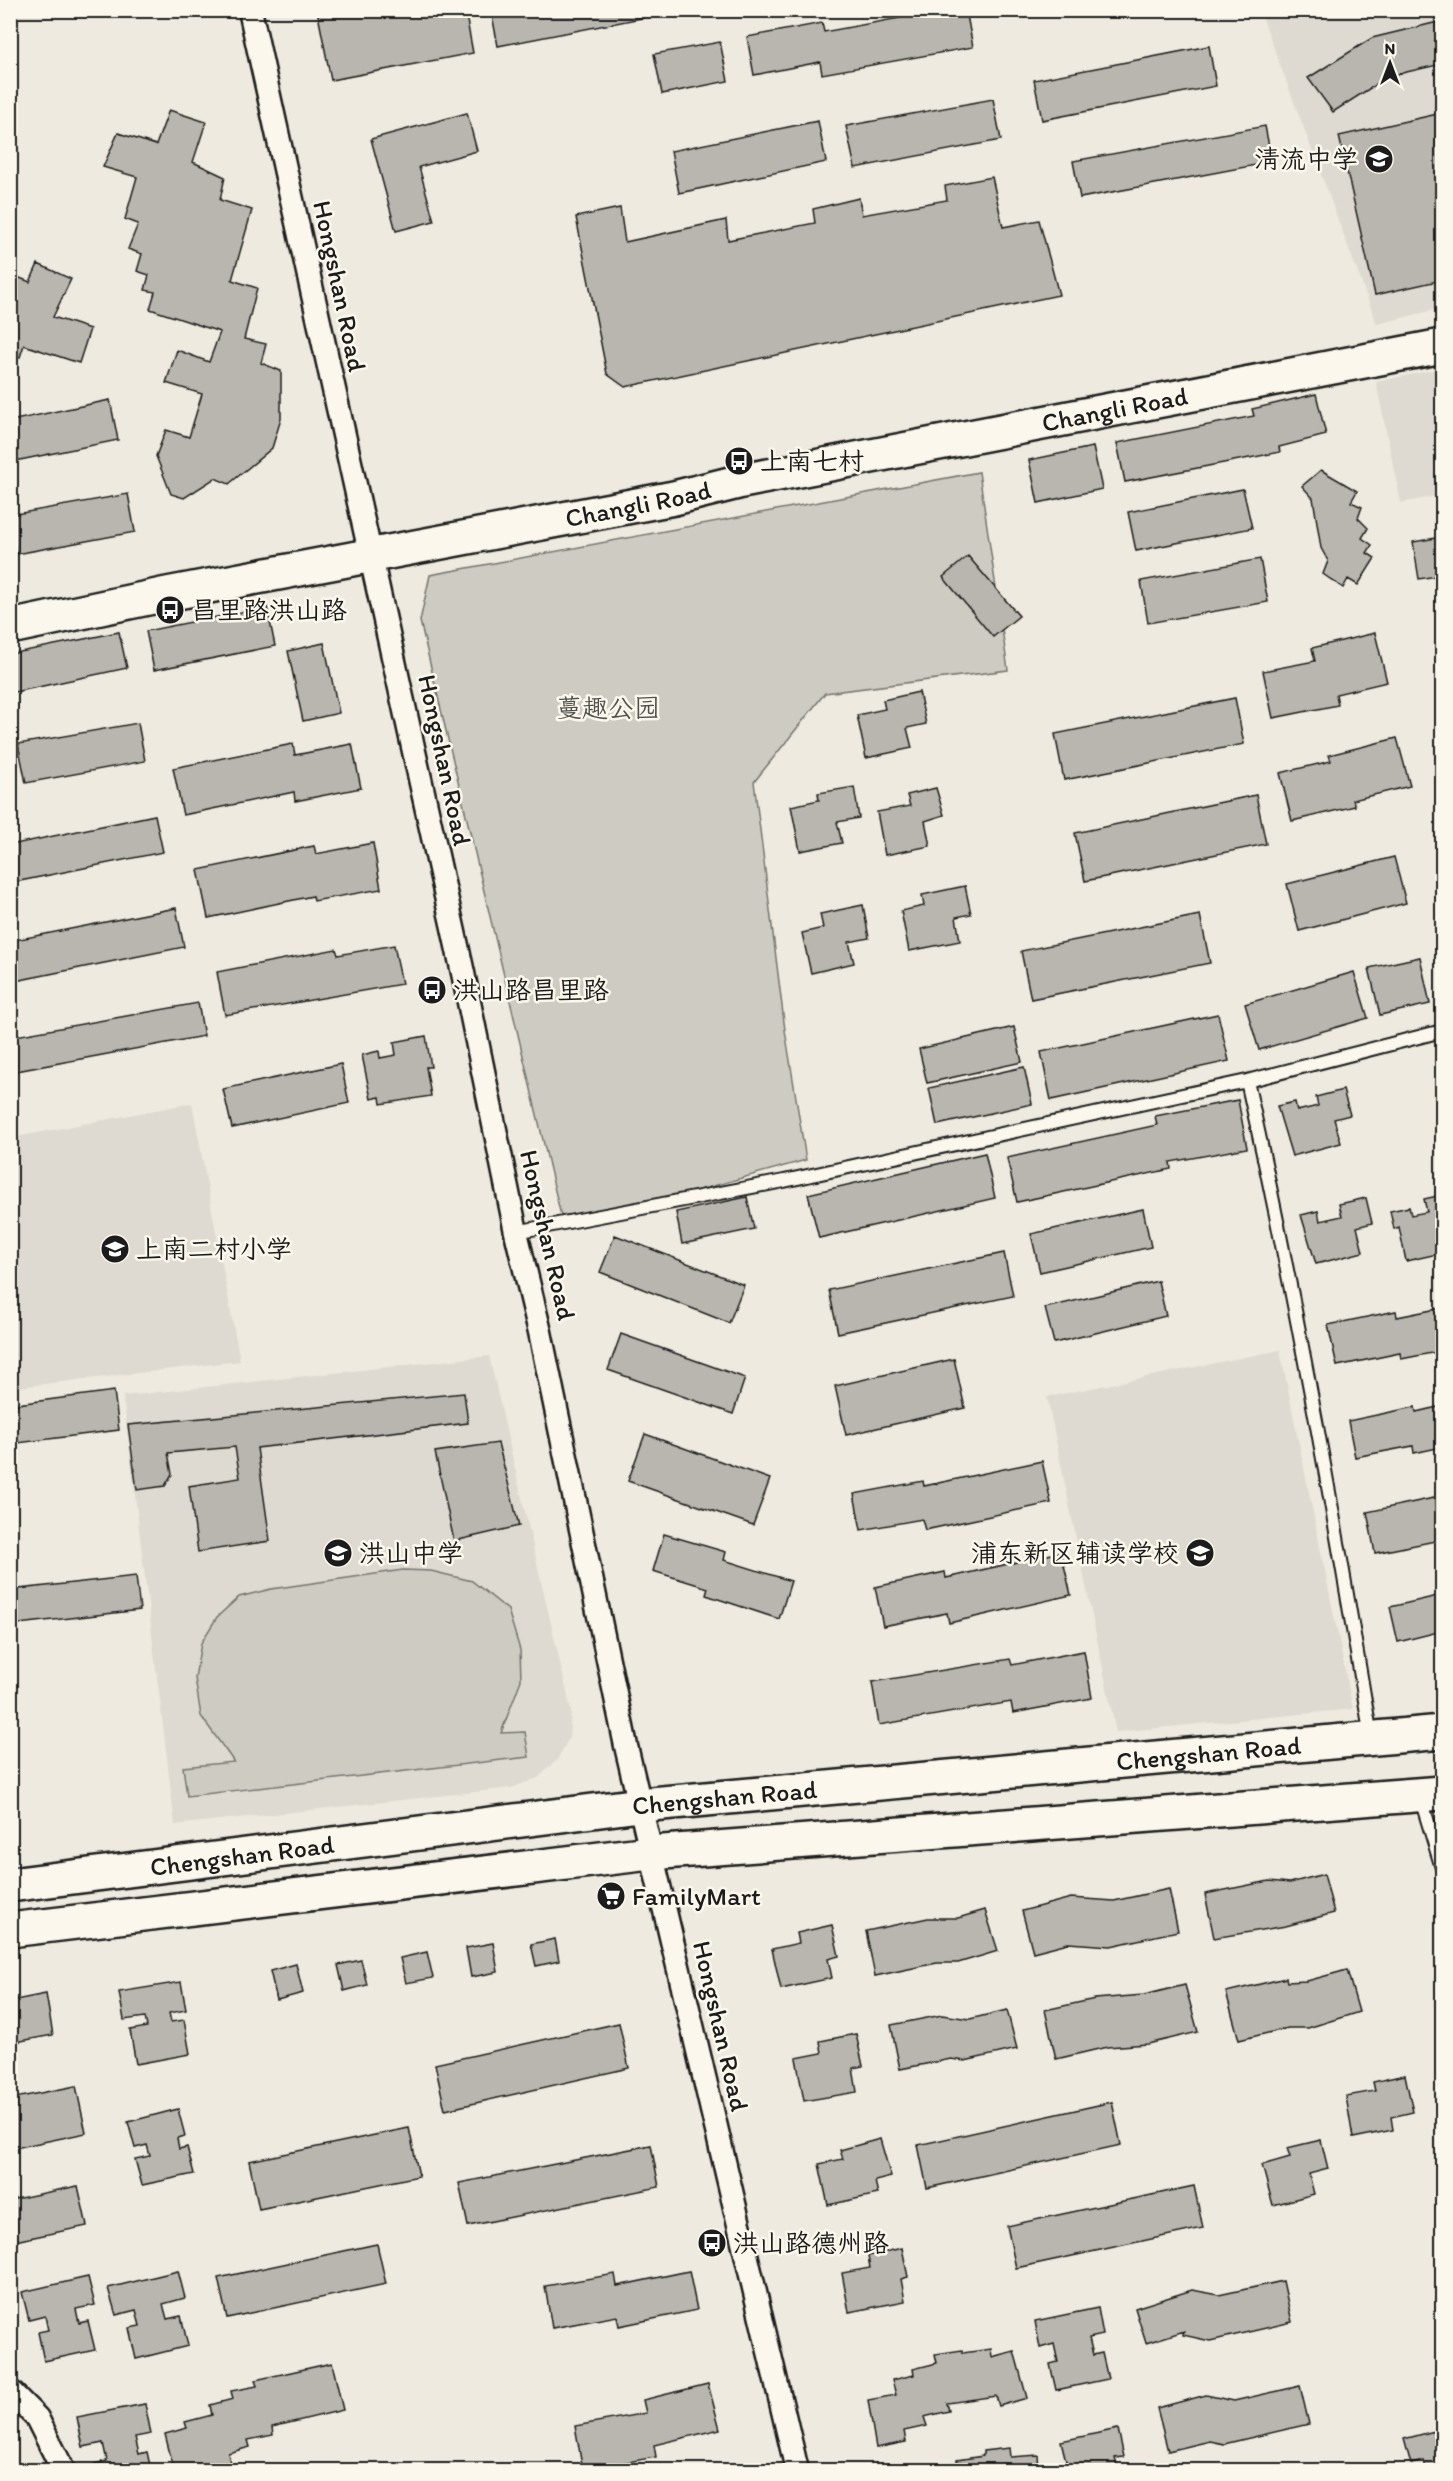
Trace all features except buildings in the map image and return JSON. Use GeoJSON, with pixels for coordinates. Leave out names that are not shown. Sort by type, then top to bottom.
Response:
{"type":"FeatureCollection","features":[{"type":"Feature","properties":{"kind":"main road","name":"Changli Road"},"geometry":{"type":"LineString","coordinates":[[10,627],[674,498],[742,481],[1443,346]]}},
{"type":"Feature","properties":{"kind":"main road","name":"Chengshan Road"},"geometry":{"type":"LineString","coordinates":[[10,1885],[640,1805],[1443,1732]]}},
{"type":"Feature","properties":{"kind":"main road","name":"Chengshan Road"},"geometry":{"type":"LineString","coordinates":[[10,1930],[650,1853],[1431,1794]]}},
{"type":"Feature","properties":{"kind":"street","name":"Hongshan Road"},"geometry":{"type":"LineString","coordinates":[[250,10],[463,973],[516,1232],[540,1332],[650,1853],[797,2470]]}},
{"type":"Feature","properties":{"kind":"street"},"geometry":{"type":"LineString","coordinates":[[10,2391],[37,2418],[63,2470]]}},
{"type":"Feature","properties":{"kind":"lane"},"geometry":{"type":"LineString","coordinates":[[516,1232],[784,1181],[1248,1081],[1443,1031]]}},
{"type":"Feature","properties":{"kind":"lane"},"geometry":{"type":"LineString","coordinates":[[1248,1081],[1274,1196],[1371,1738]]}},
{"type":"Feature","properties":{"kind":"lane"},"geometry":{"type":"LineString","coordinates":[[1431,1794],[1443,1868]]}},
{"type":"Feature","properties":{"kind":"shaded area","name":"清流中学"},"geometry":{"type":"Polygon","coordinates":[[[1260,11],[1442,11],[1442,308],[1377,324],[1260,11]]]}},
{"type":"Feature","properties":{"kind":"shaded area"},"geometry":{"type":"Polygon","coordinates":[[[1442,368],[1442,495],[1401,503],[1376,382],[1442,368]]]}},
{"type":"Feature","properties":{"kind":"shaded area","name":"上南二村小学"},"geometry":{"type":"Polygon","coordinates":[[[192,1103],[240,1361],[11,1388],[11,1138],[192,1103]]]}},
{"type":"Feature","properties":{"kind":"shaded area","name":"浦东新区辅读学校"},"geometry":{"type":"Polygon","coordinates":[[[1280,1350],[1353,1709],[1116,1732],[1047,1397],[1280,1350]]]}},
{"type":"Feature","properties":{"kind":"shaded area","name":"洪山中学"},"geometry":{"type":"Polygon","coordinates":[[[489,1356],[571,1710],[569,1738],[557,1760],[538,1778],[511,1788],[175,1825],[123,1396],[489,1356]]]}},
{"type":"Feature","properties":{"kind":"green space","name":"蔓趣公园"},"geometry":{"type":"Polygon","coordinates":[[[979,472],[1008,670],[825,693],[754,782],[785,1030],[806,1160],[653,1203],[561,1216],[420,621],[430,575],[979,472]]]}},
{"type":"Feature","properties":{"kind":"green space"},"geometry":{"type":"Polygon","coordinates":[[[403,1570],[431,1571],[472,1581],[508,1610],[520,1650],[521,1680],[501,1733],[525,1732],[529,1757],[187,1796],[183,1767],[234,1762],[201,1716],[195,1678],[201,1643],[217,1617],[239,1597],[271,1589],[403,1570]]]}},
{"type":"Feature","properties":{"kind":"place","name":"清流中学"},"geometry":{"type":"Point","coordinates":[1379,159]}},
{"type":"Feature","properties":{"kind":"place","name":"上南七村"},"geometry":{"type":"Point","coordinates":[739,461]}},
{"type":"Feature","properties":{"kind":"place","name":"昌里路洪山路"},"geometry":{"type":"Point","coordinates":[170,610]}},
{"type":"Feature","properties":{"kind":"place","name":"洪山路昌里路"},"geometry":{"type":"Point","coordinates":[432,990]}},
{"type":"Feature","properties":{"kind":"place","name":"上南二村小学"},"geometry":{"type":"Point","coordinates":[115,1249]}},
{"type":"Feature","properties":{"kind":"place","name":"洪山中学"},"geometry":{"type":"Point","coordinates":[338,1553]}},
{"type":"Feature","properties":{"kind":"place","name":"浦东新区辅读学校"},"geometry":{"type":"Point","coordinates":[1200,1553]}},
{"type":"Feature","properties":{"kind":"place","name":"FamilyMart"},"geometry":{"type":"Point","coordinates":[611,1896]}},
{"type":"Feature","properties":{"kind":"place","name":"洪山路德州路"},"geometry":{"type":"Point","coordinates":[712,2243]}}]}
